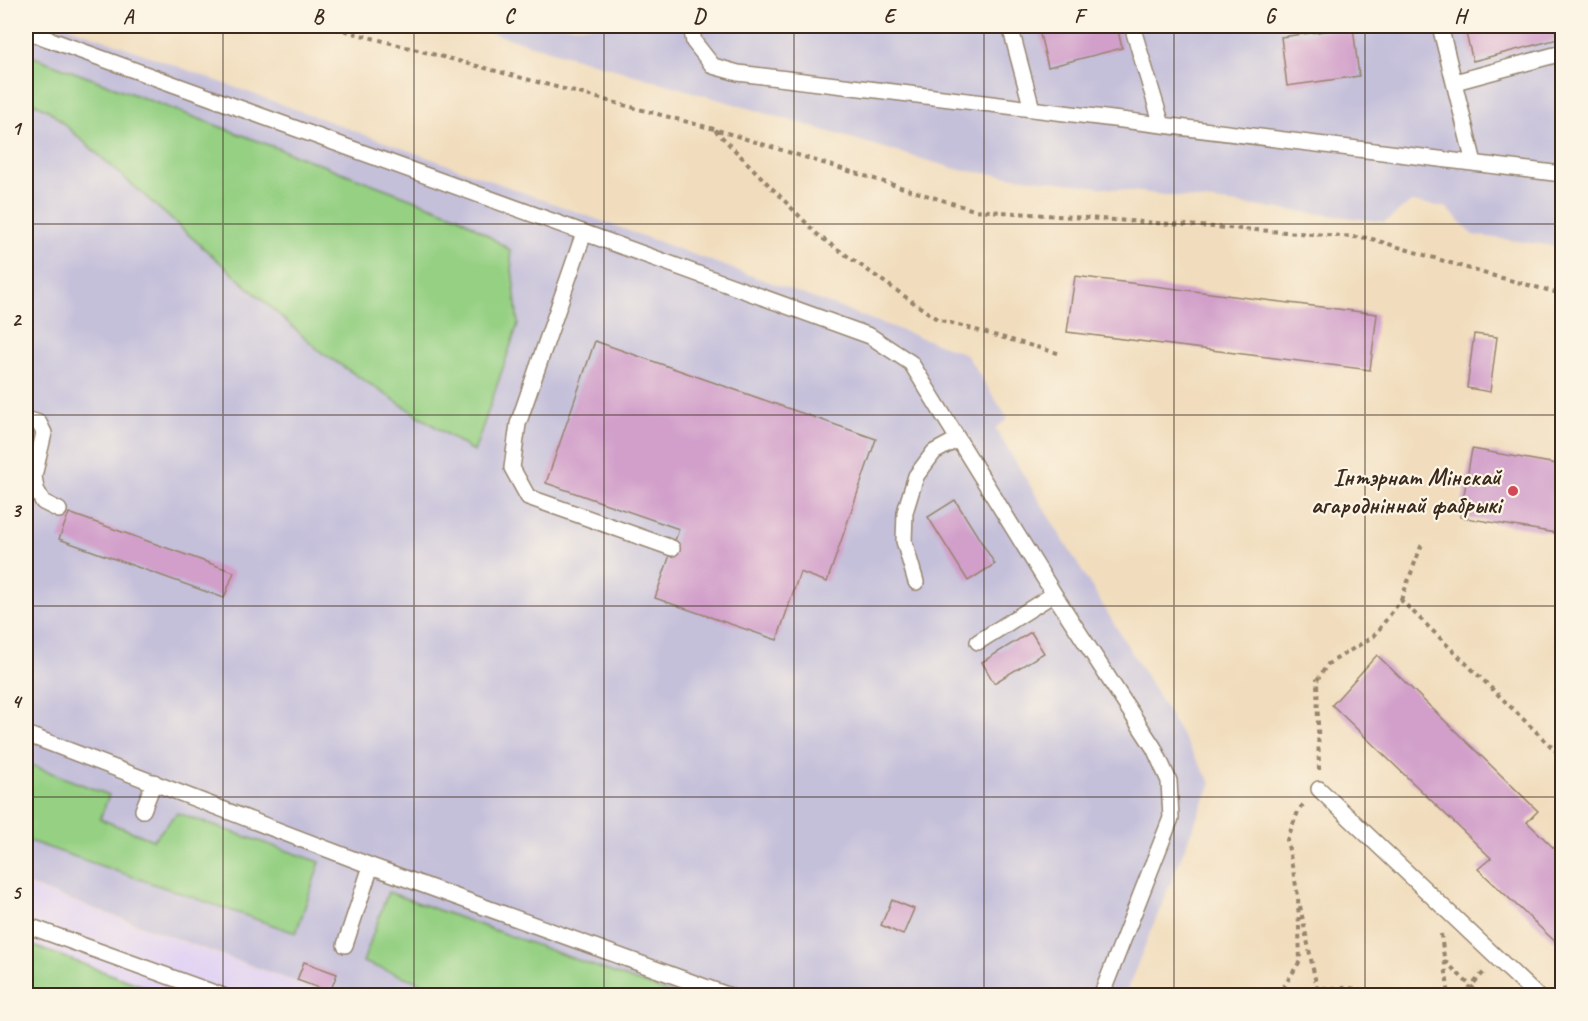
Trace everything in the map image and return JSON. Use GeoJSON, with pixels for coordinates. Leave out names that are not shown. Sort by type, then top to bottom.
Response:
{"type":"FeatureCollection","features":[{"type":"Feature","properties":{"kind":"lane"},"geometry":{"type":"LineString","coordinates":[[691,26],[694,42],[712,66],[738,73],[1563,174]]}},
{"type":"Feature","properties":{"kind":"lane"},"geometry":{"type":"LineString","coordinates":[[1010,26],[1032,109]]}},
{"type":"Feature","properties":{"kind":"lane"},"geometry":{"type":"LineString","coordinates":[[1132,26],[1162,125]]}},
{"type":"Feature","properties":{"kind":"lane"},"geometry":{"type":"LineString","coordinates":[[1440,26],[1474,163]]}},
{"type":"Feature","properties":{"kind":"lane"},"geometry":{"type":"LineString","coordinates":[[26,31],[870,336],[911,363],[1054,594],[1154,747],[1169,781],[1171,818],[1101,996]]}},
{"type":"Feature","properties":{"kind":"lane"},"geometry":{"type":"LineString","coordinates":[[1455,82],[1563,53]]}},
{"type":"Feature","properties":{"kind":"lane"},"geometry":{"type":"LineString","coordinates":[[584,233],[518,424],[512,468],[528,497],[672,548]]}},
{"type":"Feature","properties":{"kind":"lane"},"geometry":{"type":"LineString","coordinates":[[26,418],[39,423],[44,433],[34,476],[36,489],[43,502],[60,510]]}},
{"type":"Feature","properties":{"kind":"lane"},"geometry":{"type":"LineString","coordinates":[[916,582],[904,541],[905,512],[916,476],[934,452],[958,439]]}},
{"type":"Feature","properties":{"kind":"lane"},"geometry":{"type":"LineString","coordinates":[[978,642],[1054,594]]}},
{"type":"Feature","properties":{"kind":"lane"},"geometry":{"type":"LineString","coordinates":[[26,734],[371,866],[730,996]]}},
{"type":"Feature","properties":{"kind":"lane"},"geometry":{"type":"LineString","coordinates":[[143,810],[154,782]]}},
{"type":"Feature","properties":{"kind":"lane"},"geometry":{"type":"LineString","coordinates":[[1319,789],[1537,996]]}},
{"type":"Feature","properties":{"kind":"lane"},"geometry":{"type":"LineString","coordinates":[[345,945],[371,866]]}},
{"type":"Feature","properties":{"kind":"lane"},"geometry":{"type":"LineString","coordinates":[[26,925],[223,996]]}},
{"type":"Feature","properties":{"kind":"path"},"geometry":{"type":"LineString","coordinates":[[327,26],[714,129],[974,210],[1369,238],[1483,273],[1563,294]]}},
{"type":"Feature","properties":{"kind":"path"},"geometry":{"type":"LineString","coordinates":[[714,129],[819,236],[937,320],[1061,354]]}},
{"type":"Feature","properties":{"kind":"path"},"geometry":{"type":"LineString","coordinates":[[1321,996],[1317,988],[1287,840],[1299,809],[1319,789],[1317,680],[1328,664],[1374,636],[1401,600],[1423,541]]}},
{"type":"Feature","properties":{"kind":"path"},"geometry":{"type":"LineString","coordinates":[[1401,600],[1563,757]]}},
{"type":"Feature","properties":{"kind":"path"},"geometry":{"type":"LineString","coordinates":[[1278,996],[1300,961],[1298,896]]}},
{"type":"Feature","properties":{"kind":"path"},"geometry":{"type":"LineString","coordinates":[[1436,900],[1449,996]]}},
{"type":"Feature","properties":{"kind":"path"},"geometry":{"type":"LineString","coordinates":[[1462,996],[1497,958]]}},
{"type":"Feature","properties":{"kind":"path"},"geometry":{"type":"LineString","coordinates":[[1444,961],[1481,996]]}},
{"type":"Feature","properties":{"kind":"path"},"geometry":{"type":"LineString","coordinates":[[1308,996],[1317,988],[1348,988],[1400,993],[1408,996]]}},
{"type":"Feature","properties":{"kind":"shaded area"},"geometry":{"type":"Polygon","coordinates":[[[26,26],[67,26],[966,354],[1008,419],[995,428],[1211,783],[1125,995],[332,995],[26,884],[26,26]]]}},
{"type":"Feature","properties":{"kind":"shaded area"},"geometry":{"type":"Polygon","coordinates":[[[467,26],[1562,26],[1562,247],[1473,235],[1446,207],[1411,202],[1385,222],[960,170],[467,26]]]}},
{"type":"Feature","properties":{"kind":"shaded area"},"geometry":{"type":"Polygon","coordinates":[[[26,885],[330,995],[26,995],[26,885]]]}},
{"type":"Feature","properties":{"kind":"green space"},"geometry":{"type":"Polygon","coordinates":[[[26,54],[458,216],[510,250],[518,324],[474,452],[322,353],[48,110],[26,99],[26,54]]]}},
{"type":"Feature","properties":{"kind":"green space"},"geometry":{"type":"Polygon","coordinates":[[[26,763],[109,795],[100,819],[153,840],[177,813],[320,862],[296,933],[26,840],[26,763]]]}},
{"type":"Feature","properties":{"kind":"green space"},"geometry":{"type":"Polygon","coordinates":[[[388,892],[675,995],[455,995],[363,962],[388,892]]]}},
{"type":"Feature","properties":{"kind":"green space"},"geometry":{"type":"Polygon","coordinates":[[[26,943],[167,995],[26,995],[26,943]]]}},
{"type":"Feature","properties":{"kind":"building"},"geometry":{"type":"Polygon","coordinates":[[[1038,26],[1117,26],[1122,48],[1048,67],[1038,26]]]}},
{"type":"Feature","properties":{"kind":"building"},"geometry":{"type":"Polygon","coordinates":[[[1464,26],[1562,26],[1562,38],[1473,61],[1464,26]]]}},
{"type":"Feature","properties":{"kind":"building"},"geometry":{"type":"Polygon","coordinates":[[[1353,27],[1359,76],[1287,86],[1281,37],[1353,27]]]}},
{"type":"Feature","properties":{"kind":"building"},"geometry":{"type":"Polygon","coordinates":[[[1075,276],[1377,314],[1370,370],[1067,332],[1075,276]]]}},
{"type":"Feature","properties":{"kind":"building"},"geometry":{"type":"Polygon","coordinates":[[[1474,334],[1497,337],[1490,392],[1467,388],[1474,334]]]}},
{"type":"Feature","properties":{"kind":"building"},"geometry":{"type":"Polygon","coordinates":[[[595,341],[876,439],[827,582],[800,572],[777,640],[655,598],[679,529],[546,483],[595,341]]]}},
{"type":"Feature","properties":{"kind":"building","name":"Інтэрнат Мінскай агародніннай фабрыкі"},"geometry":{"type":"Polygon","coordinates":[[[1472,449],[1562,465],[1562,534],[1460,517],[1472,449]]]}},
{"type":"Feature","properties":{"kind":"building"},"geometry":{"type":"Polygon","coordinates":[[[955,500],[995,564],[968,581],[928,517],[955,500]]]}},
{"type":"Feature","properties":{"kind":"building"},"geometry":{"type":"Polygon","coordinates":[[[69,513],[234,572],[224,598],[59,539],[69,513]]]}},
{"type":"Feature","properties":{"kind":"building"},"geometry":{"type":"Polygon","coordinates":[[[1031,632],[1044,653],[994,683],[982,662],[1031,632]]]}},
{"type":"Feature","properties":{"kind":"building"},"geometry":{"type":"Polygon","coordinates":[[[1377,655],[1538,811],[1527,822],[1562,856],[1562,948],[1478,869],[1491,858],[1332,705],[1377,655]]]}},
{"type":"Feature","properties":{"kind":"building"},"geometry":{"type":"Polygon","coordinates":[[[892,900],[914,909],[903,935],[881,925],[892,900]]]}},
{"type":"Feature","properties":{"kind":"building"},"geometry":{"type":"Polygon","coordinates":[[[304,962],[337,974],[330,992],[297,980],[304,962]]]}},
{"type":"Feature","properties":{"kind":"place","name":"Інтэрнат Мінскай агародніннай фабрыкі"},"geometry":{"type":"Point","coordinates":[1513,491]}}]}
